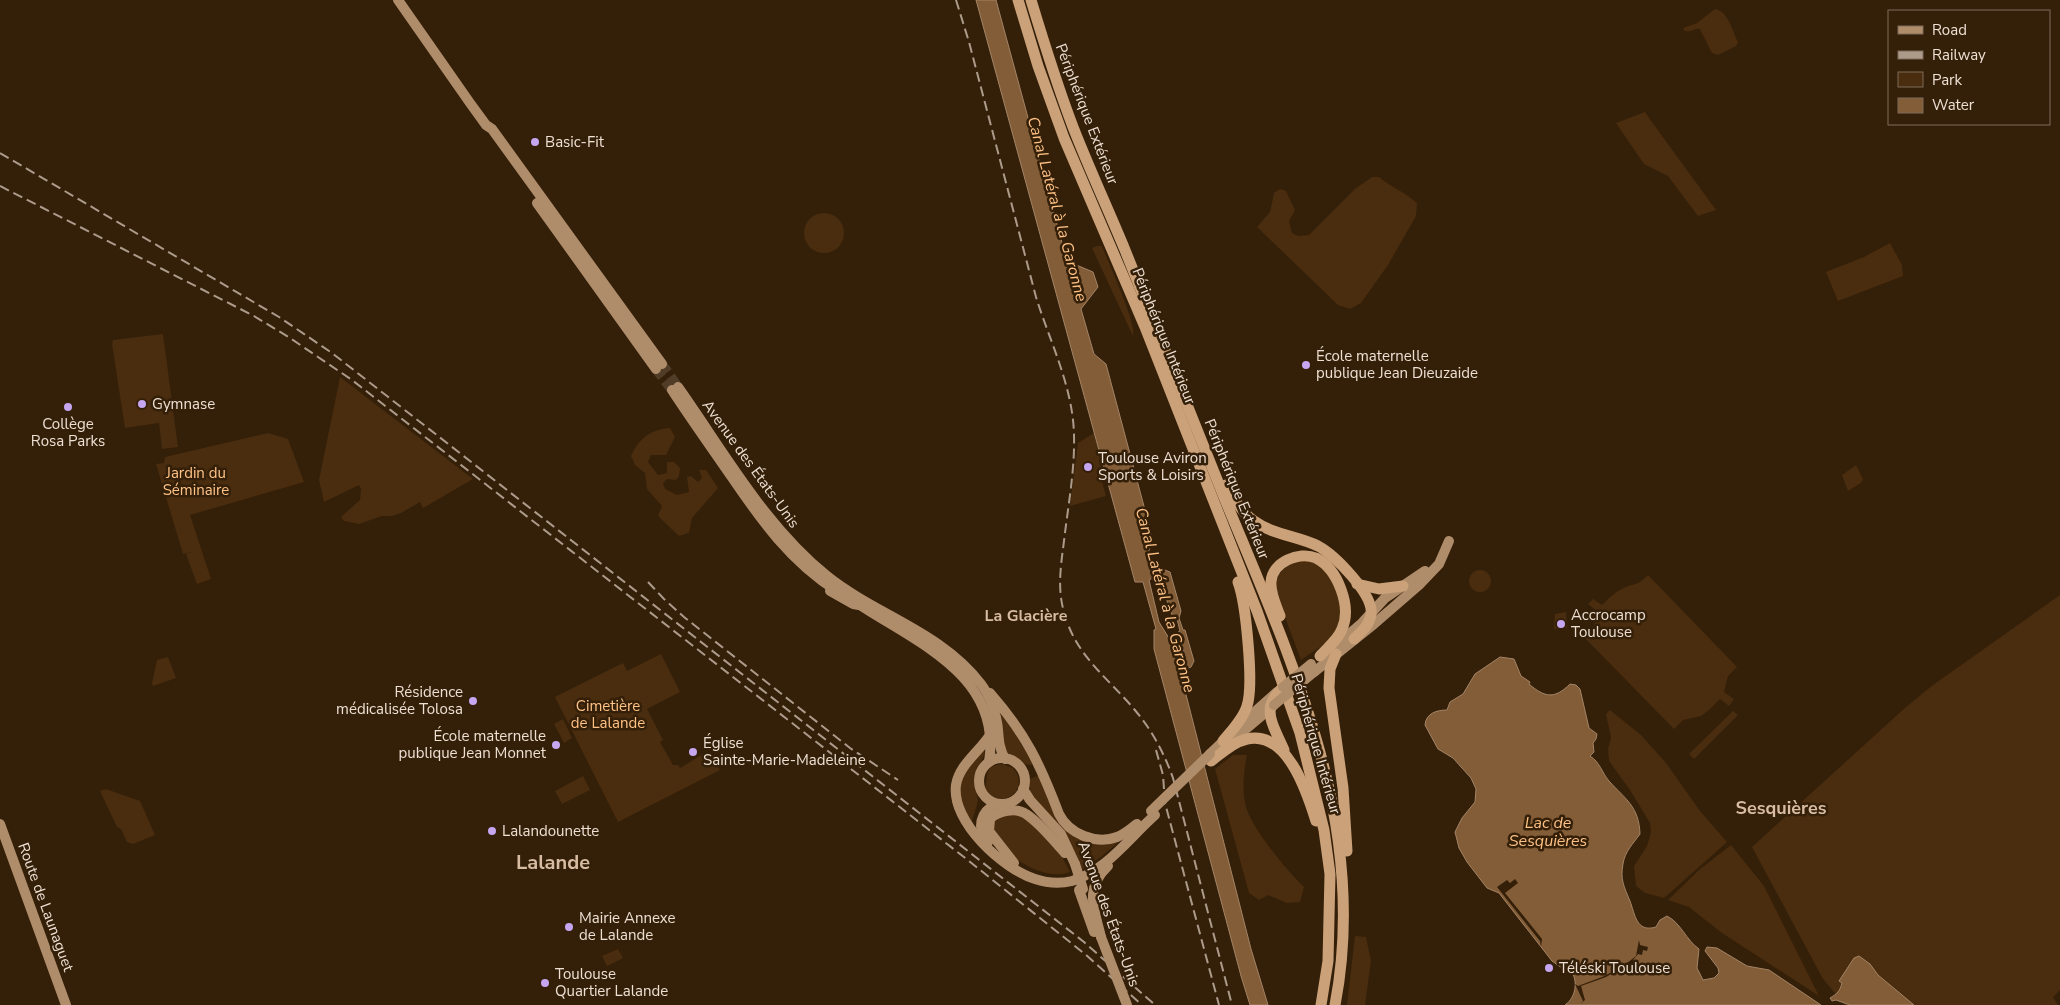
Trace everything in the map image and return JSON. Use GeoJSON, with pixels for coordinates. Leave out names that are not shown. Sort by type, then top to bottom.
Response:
{"type":"FeatureCollection","features":[{"type":"Feature","properties":{"kind":"highway","name":"Périphérique Intérieur"},"geometry":{"type":"LineString","coordinates":[[1018,0],[1038,66],[1061,131],[1137,309],[1231,545],[1282,678],[1300,733],[1324,830],[1331,893],[1328,961],[1321,1005]]}},
{"type":"Feature","properties":{"kind":"highway","name":"Périphérique Extérieur"},"geometry":{"type":"LineString","coordinates":[[1031,0],[1053,72],[1073,127],[1306,702],[1321,753],[1338,832],[1342,867],[1345,913],[1344,939],[1335,1005]]}},
{"type":"Feature","properties":{"kind":"highway"},"geometry":{"type":"LineString","coordinates":[[1207,455],[1237,504],[1252,520],[1270,530],[1324,550],[1342,565],[1357,584],[1370,604],[1372,611],[1370,621],[1354,639]]}},
{"type":"Feature","properties":{"kind":"highway"},"geometry":{"type":"LineString","coordinates":[[1224,741],[1243,716],[1250,694],[1244,604],[1228,555],[1231,545]]}},
{"type":"Feature","properties":{"kind":"highway"},"geometry":{"type":"LineString","coordinates":[[1286,650],[1290,642],[1274,598],[1271,580],[1278,567],[1283,563],[1291,558],[1307,556],[1320,561],[1330,570],[1339,587],[1346,610],[1344,624],[1339,636],[1320,656]]}},
{"type":"Feature","properties":{"kind":"highway"},"geometry":{"type":"LineString","coordinates":[[1357,584],[1379,589],[1403,586]]}},
{"type":"Feature","properties":{"kind":"highway"},"geometry":{"type":"LineString","coordinates":[[1336,654],[1330,669],[1329,688],[1343,788],[1347,840],[1347,849],[1342,867]]}},
{"type":"Feature","properties":{"kind":"highway"},"geometry":{"type":"LineString","coordinates":[[1283,687],[1272,703],[1270,717],[1284,752],[1297,774],[1313,813],[1318,829],[1325,874],[1331,893]]}},
{"type":"Feature","properties":{"kind":"highway"},"geometry":{"type":"LineString","coordinates":[[1210,758],[1247,739],[1263,739],[1271,742],[1284,752]]}},
{"type":"Feature","properties":{"kind":"main road"},"geometry":{"type":"LineString","coordinates":[[398,0],[486,125],[494,141],[659,366]]}},
{"type":"Feature","properties":{"kind":"main road","name":"Avenue des États-Unis"},"geometry":{"type":"LineString","coordinates":[[989,762],[989,720],[982,703],[968,684],[951,665],[919,641],[825,583],[778,541],[675,388],[762,507],[798,551],[846,589],[922,632],[939,644],[982,686],[996,718],[999,749],[1005,758]]}},
{"type":"Feature","properties":{"kind":"main road"},"geometry":{"type":"LineString","coordinates":[[1283,687],[1336,654],[1418,585],[1439,564],[1449,541]]}},
{"type":"Feature","properties":{"kind":"main road"},"geometry":{"type":"LineString","coordinates":[[1210,758],[1225,747],[1312,668],[1320,656],[1362,623],[1385,598],[1429,568],[1444,553]]}},
{"type":"Feature","properties":{"kind":"main road"},"geometry":{"type":"LineString","coordinates":[[789,560],[823,587],[852,604],[860,605]]}},
{"type":"Feature","properties":{"kind":"main road"},"geometry":{"type":"LineString","coordinates":[[982,686],[1023,734],[1041,767],[1062,820],[1071,829],[1092,839],[1111,839],[1120,836],[1150,815]]}},
{"type":"Feature","properties":{"kind":"main road"},"geometry":{"type":"LineString","coordinates":[[996,804],[984,796],[980,789],[980,774],[989,762],[1005,758],[1016,763],[1020,768],[1024,779],[1023,789],[1021,794],[1012,802],[996,804],[990,807],[981,822],[982,832],[991,845],[1014,864],[1027,871],[1059,878],[1078,874],[1100,862],[1210,758],[1224,741],[1272,703]]}},
{"type":"Feature","properties":{"kind":"main road"},"geometry":{"type":"LineString","coordinates":[[990,735],[960,772],[956,788],[962,816],[975,834],[1002,860],[1021,874],[1035,880],[1050,883],[1060,883],[1081,878],[1100,867],[1150,815]]}},
{"type":"Feature","properties":{"kind":"main road","name":"Avenue des États-Unis"},"geometry":{"type":"LineString","coordinates":[[1023,789],[1030,800],[1061,834],[1122,1005]]}},
{"type":"Feature","properties":{"kind":"main road"},"geometry":{"type":"LineString","coordinates":[[975,834],[974,822],[984,796]]}},
{"type":"Feature","properties":{"kind":"main road","name":"Avenue des États-Unis"},"geometry":{"type":"LineString","coordinates":[[1012,802],[1025,805],[1054,833],[1073,865]]}},
{"type":"Feature","properties":{"kind":"main road","name":"Avenue des États-Unis"},"geometry":{"type":"LineString","coordinates":[[1014,864],[988,831],[990,819],[999,812],[1017,811],[1026,814],[1065,853]]}},
{"type":"Feature","properties":{"kind":"main road"},"geometry":{"type":"LineString","coordinates":[[1099,938],[1092,894],[1096,879],[1148,826],[1150,815]]}},
{"type":"Feature","properties":{"kind":"main road","name":"Route de Launaguet"},"geometry":{"type":"LineString","coordinates":[[0,824],[67,1003]]}},
{"type":"Feature","properties":{"kind":"main road","name":"Avenue des États-Unis"},"geometry":{"type":"LineString","coordinates":[[1099,938],[1127,1005]]}},
{"type":"Feature","properties":{"kind":"green space"},"geometry":{"type":"Polygon","coordinates":[[[1715,9],[1719,10],[1726,17],[1738,42],[1736,46],[1718,55],[1712,53],[1700,29],[1685,31],[1683,28],[1697,23],[1715,9]]]}},
{"type":"Feature","properties":{"kind":"green space"},"geometry":{"type":"Polygon","coordinates":[[[1645,112],[1716,210],[1698,216],[1668,176],[1644,164],[1616,123],[1645,112]]]}},
{"type":"Feature","properties":{"kind":"green space"},"geometry":{"type":"Polygon","coordinates":[[[1372,177],[1379,177],[1417,203],[1416,216],[1388,265],[1361,303],[1350,309],[1338,305],[1257,227],[1270,212],[1274,193],[1280,189],[1286,191],[1295,210],[1289,221],[1292,233],[1298,236],[1309,235],[1355,189],[1372,177]]]}},
{"type":"Feature","properties":{"kind":"green space"},"geometry":{"type":"Polygon","coordinates":[[[824,213],[838,219],[844,233],[838,247],[824,253],[810,247],[804,233],[810,219],[824,213]]]}},
{"type":"Feature","properties":{"kind":"green space"},"geometry":{"type":"Polygon","coordinates":[[[1890,243],[1902,265],[1903,276],[1838,301],[1826,272],[1864,257],[1890,243]]]}},
{"type":"Feature","properties":{"kind":"green space"},"geometry":{"type":"Polygon","coordinates":[[[1102,246],[1121,292],[1131,319],[1133,336],[1092,248],[1102,246]]]}},
{"type":"Feature","properties":{"kind":"green space"},"geometry":{"type":"Polygon","coordinates":[[[163,334],[178,447],[162,449],[159,423],[125,428],[112,344],[113,340],[163,334]]]}},
{"type":"Feature","properties":{"kind":"green space"},"geometry":{"type":"Polygon","coordinates":[[[340,377],[473,479],[423,508],[420,502],[392,516],[382,516],[359,524],[344,521],[341,517],[360,500],[361,489],[359,485],[324,502],[319,480],[340,377]]]}},
{"type":"Feature","properties":{"kind":"green space"},"geometry":{"type":"Polygon","coordinates":[[[670,428],[675,437],[666,455],[651,455],[648,462],[658,475],[667,473],[667,462],[674,462],[680,468],[679,476],[676,480],[667,479],[663,483],[665,489],[677,495],[689,492],[687,477],[691,476],[698,482],[702,478],[699,470],[706,470],[718,488],[692,518],[689,533],[679,536],[658,516],[662,506],[647,489],[645,473],[635,465],[631,456],[637,445],[646,436],[657,430],[670,428]]]}},
{"type":"Feature","properties":{"kind":"green space","name":"Jardin du Séminaire"},"geometry":{"type":"Polygon","coordinates":[[[268,433],[288,439],[304,482],[190,515],[211,579],[197,584],[186,554],[192,552],[183,554],[156,464],[164,463],[165,457],[268,433]]]}},
{"type":"Feature","properties":{"kind":"green space","name":"Toulouse Aviron Sports & Loisirs"},"geometry":{"type":"Polygon","coordinates":[[[1094,433],[1101,459],[1100,475],[1106,496],[1070,506],[1078,443],[1094,433]]]}},
{"type":"Feature","properties":{"kind":"green space"},"geometry":{"type":"Polygon","coordinates":[[[1856,465],[1863,479],[1861,483],[1848,491],[1842,475],[1856,465]]]}},
{"type":"Feature","properties":{"kind":"green space"},"geometry":{"type":"Polygon","coordinates":[[[1301,560],[1316,564],[1326,571],[1335,586],[1341,614],[1340,623],[1334,635],[1326,643],[1301,660],[1276,593],[1276,586],[1281,572],[1301,560]]]}},
{"type":"Feature","properties":{"kind":"green space"},"geometry":{"type":"Polygon","coordinates":[[[1480,570],[1488,573],[1491,581],[1488,589],[1480,592],[1472,589],[1469,581],[1472,573],[1480,570]]]}},
{"type":"Feature","properties":{"kind":"green space"},"geometry":{"type":"Polygon","coordinates":[[[1648,575],[1737,667],[1728,676],[1724,692],[1734,699],[1729,706],[1720,699],[1701,716],[1683,720],[1674,729],[1584,637],[1593,629],[1598,612],[1588,604],[1593,599],[1602,605],[1618,591],[1639,583],[1648,575]]]}},
{"type":"Feature","properties":{"kind":"green space"},"geometry":{"type":"Polygon","coordinates":[[[2060,595],[2060,990],[2053,997],[2058,1005],[1845,1005],[1823,979],[1752,847],[1906,707],[1933,685],[2060,595]]]}},
{"type":"Feature","properties":{"kind":"green space","name":"Accrocamp Toulouse"},"geometry":{"type":"Polygon","coordinates":[[[1566,612],[1567,628],[1554,629],[1555,614],[1566,612]]]}},
{"type":"Feature","properties":{"kind":"green space","name":"Cimetière de Lalande"},"geometry":{"type":"Polygon","coordinates":[[[661,654],[680,692],[647,709],[663,740],[660,742],[673,765],[678,765],[680,768],[703,754],[708,757],[712,756],[720,770],[618,822],[555,697],[623,663],[627,671],[661,654]]]}},
{"type":"Feature","properties":{"kind":"green space"},"geometry":{"type":"Polygon","coordinates":[[[168,657],[176,678],[153,686],[157,660],[168,657]]]}},
{"type":"Feature","properties":{"kind":"green space"},"geometry":{"type":"Polygon","coordinates":[[[993,699],[1011,720],[1033,763],[1031,765],[1024,764],[1004,750],[993,699]]]}},
{"type":"Feature","properties":{"kind":"green space"},"geometry":{"type":"Polygon","coordinates":[[[1610,710],[1641,735],[1666,763],[1700,811],[1727,842],[1664,898],[1645,893],[1636,886],[1634,866],[1647,846],[1651,832],[1650,823],[1630,790],[1609,761],[1608,749],[1611,738],[1606,714],[1610,710]]]}},
{"type":"Feature","properties":{"kind":"green space"},"geometry":{"type":"Polygon","coordinates":[[[1733,711],[1738,715],[1694,759],[1689,754],[1733,711]]]}},
{"type":"Feature","properties":{"kind":"green space"},"geometry":{"type":"Polygon","coordinates":[[[563,719],[572,738],[564,743],[554,724],[563,719]]]}},
{"type":"Feature","properties":{"kind":"green space"},"geometry":{"type":"Polygon","coordinates":[[[982,749],[985,753],[974,777],[978,801],[971,825],[959,801],[960,778],[982,749]]]}},
{"type":"Feature","properties":{"kind":"green space"},"geometry":{"type":"Polygon","coordinates":[[[1233,755],[1247,755],[1244,773],[1244,796],[1247,811],[1269,847],[1304,887],[1300,902],[1287,903],[1268,895],[1259,900],[1249,893],[1215,769],[1233,755]]]}},
{"type":"Feature","properties":{"kind":"green space"},"geometry":{"type":"Polygon","coordinates":[[[1002,764],[1013,768],[1018,776],[1019,784],[1011,796],[997,798],[990,795],[985,787],[989,769],[1002,764]]]}},
{"type":"Feature","properties":{"kind":"green space"},"geometry":{"type":"Polygon","coordinates":[[[1042,774],[1073,833],[1121,840],[1101,857],[1081,870],[1030,793],[1030,779],[1042,774]]]}},
{"type":"Feature","properties":{"kind":"green space"},"geometry":{"type":"Polygon","coordinates":[[[583,776],[590,790],[562,804],[555,791],[583,776]]]}},
{"type":"Feature","properties":{"kind":"green space"},"geometry":{"type":"Polygon","coordinates":[[[106,789],[140,801],[155,835],[133,844],[127,842],[121,829],[117,827],[100,791],[106,789]]]}},
{"type":"Feature","properties":{"kind":"green space"},"geometry":{"type":"Polygon","coordinates":[[[1004,814],[1024,815],[1060,853],[1070,872],[1050,874],[1029,867],[1009,854],[996,838],[993,829],[993,823],[1004,814]]]}},
{"type":"Feature","properties":{"kind":"green space"},"geometry":{"type":"Polygon","coordinates":[[[1731,845],[1764,886],[1819,996],[1722,933],[1689,907],[1668,900],[1699,870],[1731,845]]]}},
{"type":"Feature","properties":{"kind":"green space"},"geometry":{"type":"Polygon","coordinates":[[[1355,936],[1366,937],[1371,961],[1365,1005],[1347,1005],[1355,936]]]}},
{"type":"Feature","properties":{"kind":"green space"},"geometry":{"type":"Polygon","coordinates":[[[618,949],[623,958],[607,966],[602,956],[618,949]]]}},
{"type":"Feature","properties":{"kind":"water"},"geometry":{"type":"Polygon","coordinates":[[[976,0],[996,0],[1067,261],[1093,272],[1098,287],[1081,309],[1094,354],[1106,364],[1153,540],[1148,553],[1153,571],[1162,569],[1170,572],[1181,611],[1179,618],[1183,630],[1185,630],[1194,661],[1191,667],[1180,671],[1251,949],[1268,1005],[1250,1005],[1154,649],[1154,630],[1156,629],[1143,582],[1135,582],[976,0]],[[1158,575],[1149,580],[1159,622],[1172,643],[1178,664],[1186,660],[1178,632],[1180,631],[1177,619],[1173,618],[1158,575]]]}},
{"type":"Feature","properties":{"kind":"water","name":"Lac de Sesquières"},"geometry":{"type":"Polygon","coordinates":[[[1500,657],[1514,659],[1521,676],[1530,682],[1529,684],[1535,689],[1545,694],[1550,695],[1560,692],[1570,684],[1576,685],[1580,689],[1589,728],[1597,734],[1593,743],[1594,752],[1590,756],[1596,761],[1609,781],[1626,798],[1637,816],[1640,834],[1626,855],[1622,879],[1635,917],[1640,925],[1649,928],[1656,927],[1660,920],[1667,916],[1672,919],[1699,949],[1697,968],[1703,980],[1714,978],[1719,973],[1718,968],[1705,951],[1707,947],[1717,948],[1747,966],[1769,970],[1821,1005],[1565,1005],[1574,992],[1575,982],[1572,972],[1568,968],[1562,968],[1552,961],[1499,893],[1487,888],[1459,848],[1455,832],[1462,818],[1475,802],[1476,789],[1471,778],[1453,758],[1438,749],[1425,725],[1430,715],[1447,710],[1450,702],[1463,694],[1475,674],[1500,657]]]}},
{"type":"Feature","properties":{"kind":"water"},"geometry":{"type":"Polygon","coordinates":[[[1859,956],[1870,964],[1878,975],[1914,1005],[1850,1005],[1836,1000],[1832,1001],[1830,998],[1838,992],[1841,986],[1842,983],[1839,981],[1854,958],[1859,956]]]}},
{"type":"Feature","properties":{"kind":"pier"},"geometry":{"type":"Polygon","coordinates":[[[1515,879],[1518,883],[1505,893],[1542,939],[1541,947],[1540,941],[1497,887],[1507,880],[1510,883],[1515,879]]]}},
{"type":"Feature","properties":{"kind":"pier"},"geometry":{"type":"Polygon","coordinates":[[[1639,940],[1640,945],[1648,947],[1647,951],[1643,950],[1642,955],[1638,954],[1633,960],[1636,964],[1632,967],[1629,964],[1606,977],[1581,986],[1585,1000],[1580,1004],[1583,1001],[1575,984],[1578,986],[1622,967],[1636,956],[1639,940]]]}},
{"type":"Feature","properties":{"kind":"tunnel"},"geometry":{"type":"LineString","coordinates":[[662,364],[678,387]]}},
{"type":"Feature","properties":{"kind":"tunnel"},"geometry":{"type":"LineString","coordinates":[[656,369],[672,390]]}},
{"type":"Feature","properties":{"kind":"railway"},"geometry":{"type":"LineString","coordinates":[[956,0],[969,42],[1036,297],[1070,400],[1073,417],[1074,448],[1060,576],[1064,612],[1069,627],[1084,653],[1140,717],[1152,733],[1166,760],[1173,778],[1232,1005]]}},
{"type":"Feature","properties":{"kind":"railway"},"geometry":{"type":"LineString","coordinates":[[0,153],[279,317],[332,353],[1084,942],[1155,1005]]}},
{"type":"Feature","properties":{"kind":"railway"},"geometry":{"type":"LineString","coordinates":[[0,186],[254,316],[352,380],[969,861],[1086,955],[1142,1005]]}},
{"type":"Feature","properties":{"kind":"railway"},"geometry":{"type":"LineString","coordinates":[[648,582],[684,617],[850,748],[898,780]]}},
{"type":"Feature","properties":{"kind":"railway"},"geometry":{"type":"LineString","coordinates":[[1156,750],[1163,775],[1165,803],[1219,1005]]}},
{"type":"Feature","properties":{"kind":"place","name":"Basic-Fit"},"geometry":{"type":"Point","coordinates":[535,142]}},
{"type":"Feature","properties":{"kind":"place","name":"École maternelle publique Jean Dieuzaide"},"geometry":{"type":"Point","coordinates":[1306,365]}},
{"type":"Feature","properties":{"kind":"place","name":"Gymnase"},"geometry":{"type":"Point","coordinates":[142,404]}},
{"type":"Feature","properties":{"kind":"place","name":"Collège Rosa Parks"},"geometry":{"type":"Point","coordinates":[68,407]}},
{"type":"Feature","properties":{"kind":"place","name":"Toulouse Aviron Sports & Loisirs"},"geometry":{"type":"Point","coordinates":[1088,467]}},
{"type":"Feature","properties":{"kind":"place","name":"Accrocamp Toulouse"},"geometry":{"type":"Point","coordinates":[1561,624]}},
{"type":"Feature","properties":{"kind":"place","name":"Résidence médicalisée Tolosa"},"geometry":{"type":"Point","coordinates":[473,701]}},
{"type":"Feature","properties":{"kind":"place","name":"École maternelle publique Jean Monnet"},"geometry":{"type":"Point","coordinates":[556,745]}},
{"type":"Feature","properties":{"kind":"place","name":"Église Sainte-Marie-Madeleine"},"geometry":{"type":"Point","coordinates":[693,752]}},
{"type":"Feature","properties":{"kind":"place","name":"Lalandounette"},"geometry":{"type":"Point","coordinates":[492,831]}},
{"type":"Feature","properties":{"kind":"place","name":"Mairie Annexe de Lalande"},"geometry":{"type":"Point","coordinates":[569,927]}},
{"type":"Feature","properties":{"kind":"place","name":"Téléski Toulouse"},"geometry":{"type":"Point","coordinates":[1549,968]}},
{"type":"Feature","properties":{"kind":"place","name":"Toulouse Quartier Lalande"},"geometry":{"type":"Point","coordinates":[545,983]}},
{"type":"Feature","properties":{"kind":"district","name":"La Glacière"},"geometry":{"type":"Point","coordinates":[1026,616]}},
{"type":"Feature","properties":{"kind":"district","name":"Sesquières"},"geometry":{"type":"Point","coordinates":[1781,808]}},
{"type":"Feature","properties":{"kind":"district","name":"Lalande"},"geometry":{"type":"Point","coordinates":[553,862]}},
{"type":"Feature","properties":{"kind":"water label","name":"Canal Latéral à la Garonne"},"geometry":{"type":"Point","coordinates":[1057,209]}},
{"type":"Feature","properties":{"kind":"water label","name":"Canal Latéral à la Garonne"},"geometry":{"type":"Point","coordinates":[1165,600]}}]}
